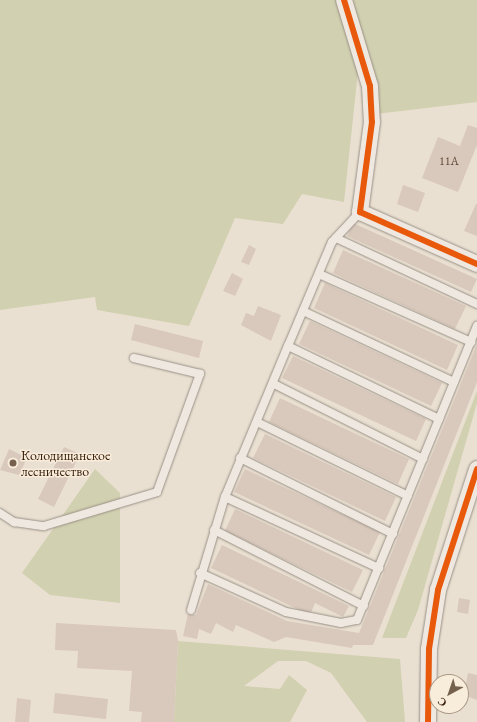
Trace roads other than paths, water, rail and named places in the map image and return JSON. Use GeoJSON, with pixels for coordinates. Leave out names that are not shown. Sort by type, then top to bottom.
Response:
{"type":"FeatureCollection","features":[{"type":"Feature","properties":{"kind":"street"},"geometry":{"type":"LineString","coordinates":[[344,0],[370,86],[372,122],[360,212],[477,264]]}},
{"type":"Feature","properties":{"kind":"street"},"geometry":{"type":"LineString","coordinates":[[428,722],[434,612],[449,550],[477,469]]}},
{"type":"Feature","properties":{"kind":"lane"},"geometry":{"type":"LineString","coordinates":[[191,610],[200,573],[225,497],[240,458],[274,384],[288,346],[336,238],[360,212]]}},
{"type":"Feature","properties":{"kind":"lane"},"geometry":{"type":"LineString","coordinates":[[336,238],[477,304]]}},
{"type":"Feature","properties":{"kind":"lane"},"geometry":{"type":"LineString","coordinates":[[319,274],[471,342]]}},
{"type":"Feature","properties":{"kind":"lane"},"geometry":{"type":"LineString","coordinates":[[303,311],[454,382]]}},
{"type":"Feature","properties":{"kind":"lane"},"geometry":{"type":"LineString","coordinates":[[200,573],[286,612],[341,623],[358,620],[477,326]]}},
{"type":"Feature","properties":{"kind":"lane"},"geometry":{"type":"LineString","coordinates":[[288,346],[439,419]]}},
{"type":"Feature","properties":{"kind":"lane"},"geometry":{"type":"LineString","coordinates":[[0,513],[14,522],[44,526],[157,492],[200,374],[134,358]]}},
{"type":"Feature","properties":{"kind":"lane"},"geometry":{"type":"LineString","coordinates":[[274,384],[424,459]]}},
{"type":"Feature","properties":{"kind":"lane"},"geometry":{"type":"LineString","coordinates":[[256,422],[408,496]]}},
{"type":"Feature","properties":{"kind":"lane"},"geometry":{"type":"LineString","coordinates":[[240,458],[393,534]]}},
{"type":"Feature","properties":{"kind":"lane"},"geometry":{"type":"LineString","coordinates":[[225,497],[379,568]]}},
{"type":"Feature","properties":{"kind":"lane"},"geometry":{"type":"LineString","coordinates":[[214,530],[364,606]]}},
{"type":"Feature","properties":{"kind":"place","name":"Колодищанское лесничество"},"geometry":{"type":"Point","coordinates":[13,463]}}]}
